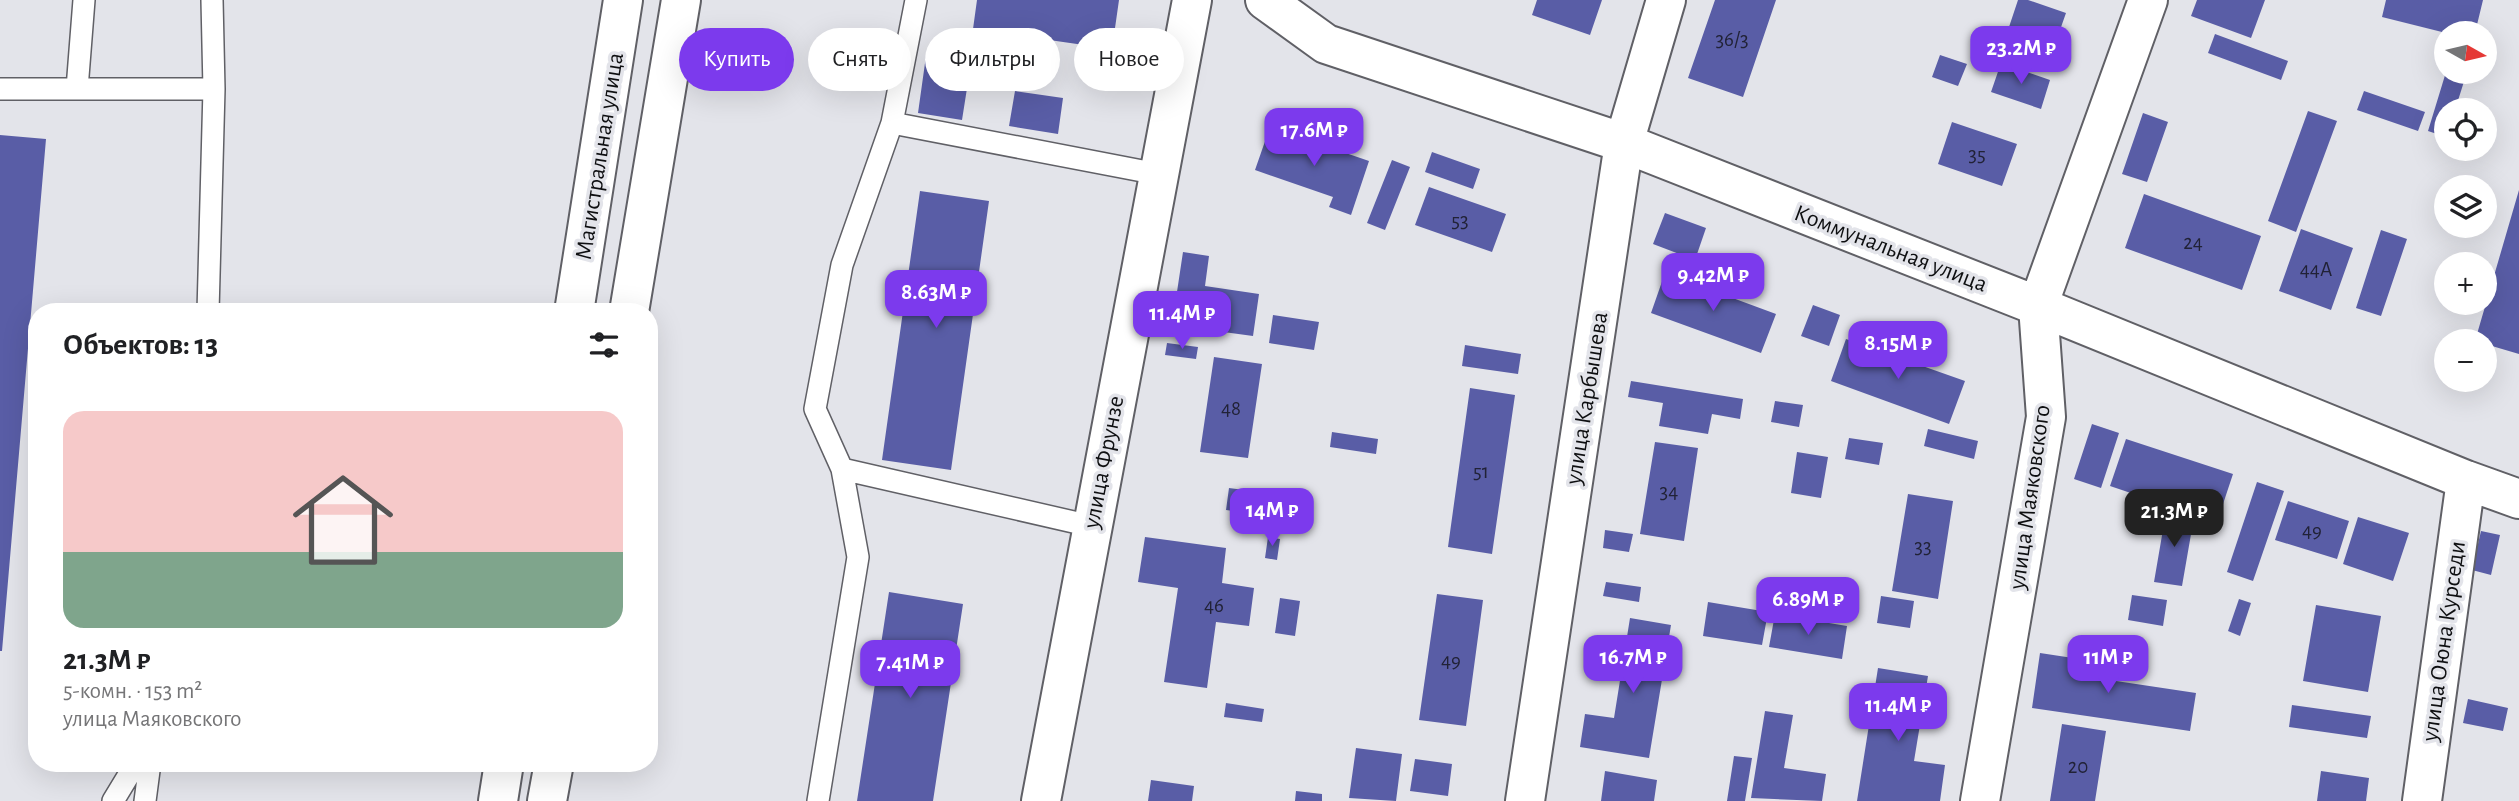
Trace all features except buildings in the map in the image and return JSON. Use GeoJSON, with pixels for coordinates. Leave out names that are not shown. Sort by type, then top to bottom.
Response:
{"type":"FeatureCollection","features":[{"type":"Feature","properties":{"kind":"street","name":"Магистральная улица"},"geometry":{"type":"LineString","coordinates":[[576,303],[623,0]]}},
{"type":"Feature","properties":{"kind":"street"},"geometry":{"type":"LineString","coordinates":[[630,303],[681,0]]}},
{"type":"Feature","properties":{"kind":"street","name":"улица Фрунзе"},"geometry":{"type":"LineString","coordinates":[[1041,801],[1192,0]]}},
{"type":"Feature","properties":{"kind":"street","name":"Коммунальная улица"},"geometry":{"type":"LineString","coordinates":[[1265,0],[1326,44],[1624,143],[2519,499]]}},
{"type":"Feature","properties":{"kind":"street","name":"улица Карбышева"},"geometry":{"type":"LineString","coordinates":[[1525,801],[1624,143],[1666,0]]}},
{"type":"Feature","properties":{"kind":"street","name":"улица Маяковского"},"geometry":{"type":"LineString","coordinates":[[1980,801],[2046,417],[2038,306],[2148,0]]}},
{"type":"Feature","properties":{"kind":"street","name":"улица Оюна Курседи"},"geometry":{"type":"LineString","coordinates":[[2422,801],[2466,480]]}},
{"type":"Feature","properties":{"kind":"street"},"geometry":{"type":"LineString","coordinates":[[498,801],[503,772]]}},
{"type":"Feature","properties":{"kind":"street"},"geometry":{"type":"LineString","coordinates":[[547,801],[552,772]]}},
{"type":"Feature","properties":{"kind":"lane"},"geometry":{"type":"LineString","coordinates":[[78,89],[84,0]]}},
{"type":"Feature","properties":{"kind":"lane"},"geometry":{"type":"LineString","coordinates":[[208,303],[214,89],[212,0]]}},
{"type":"Feature","properties":{"kind":"lane"},"geometry":{"type":"LineString","coordinates":[[818,801],[858,557],[842,469],[815,409],[842,265],[892,123],[916,0]]}},
{"type":"Feature","properties":{"kind":"lane"},"geometry":{"type":"LineString","coordinates":[[0,89],[214,89]]}},
{"type":"Feature","properties":{"kind":"lane"},"geometry":{"type":"LineString","coordinates":[[892,123],[1158,174]]}},
{"type":"Feature","properties":{"kind":"lane"},"geometry":{"type":"LineString","coordinates":[[842,469],[1091,526]]}},
{"type":"Feature","properties":{"kind":"lane"},"geometry":{"type":"LineString","coordinates":[[113,801],[131,772]]}},
{"type":"Feature","properties":{"kind":"lane"},"geometry":{"type":"LineString","coordinates":[[145,801],[149,772]]}}]}
